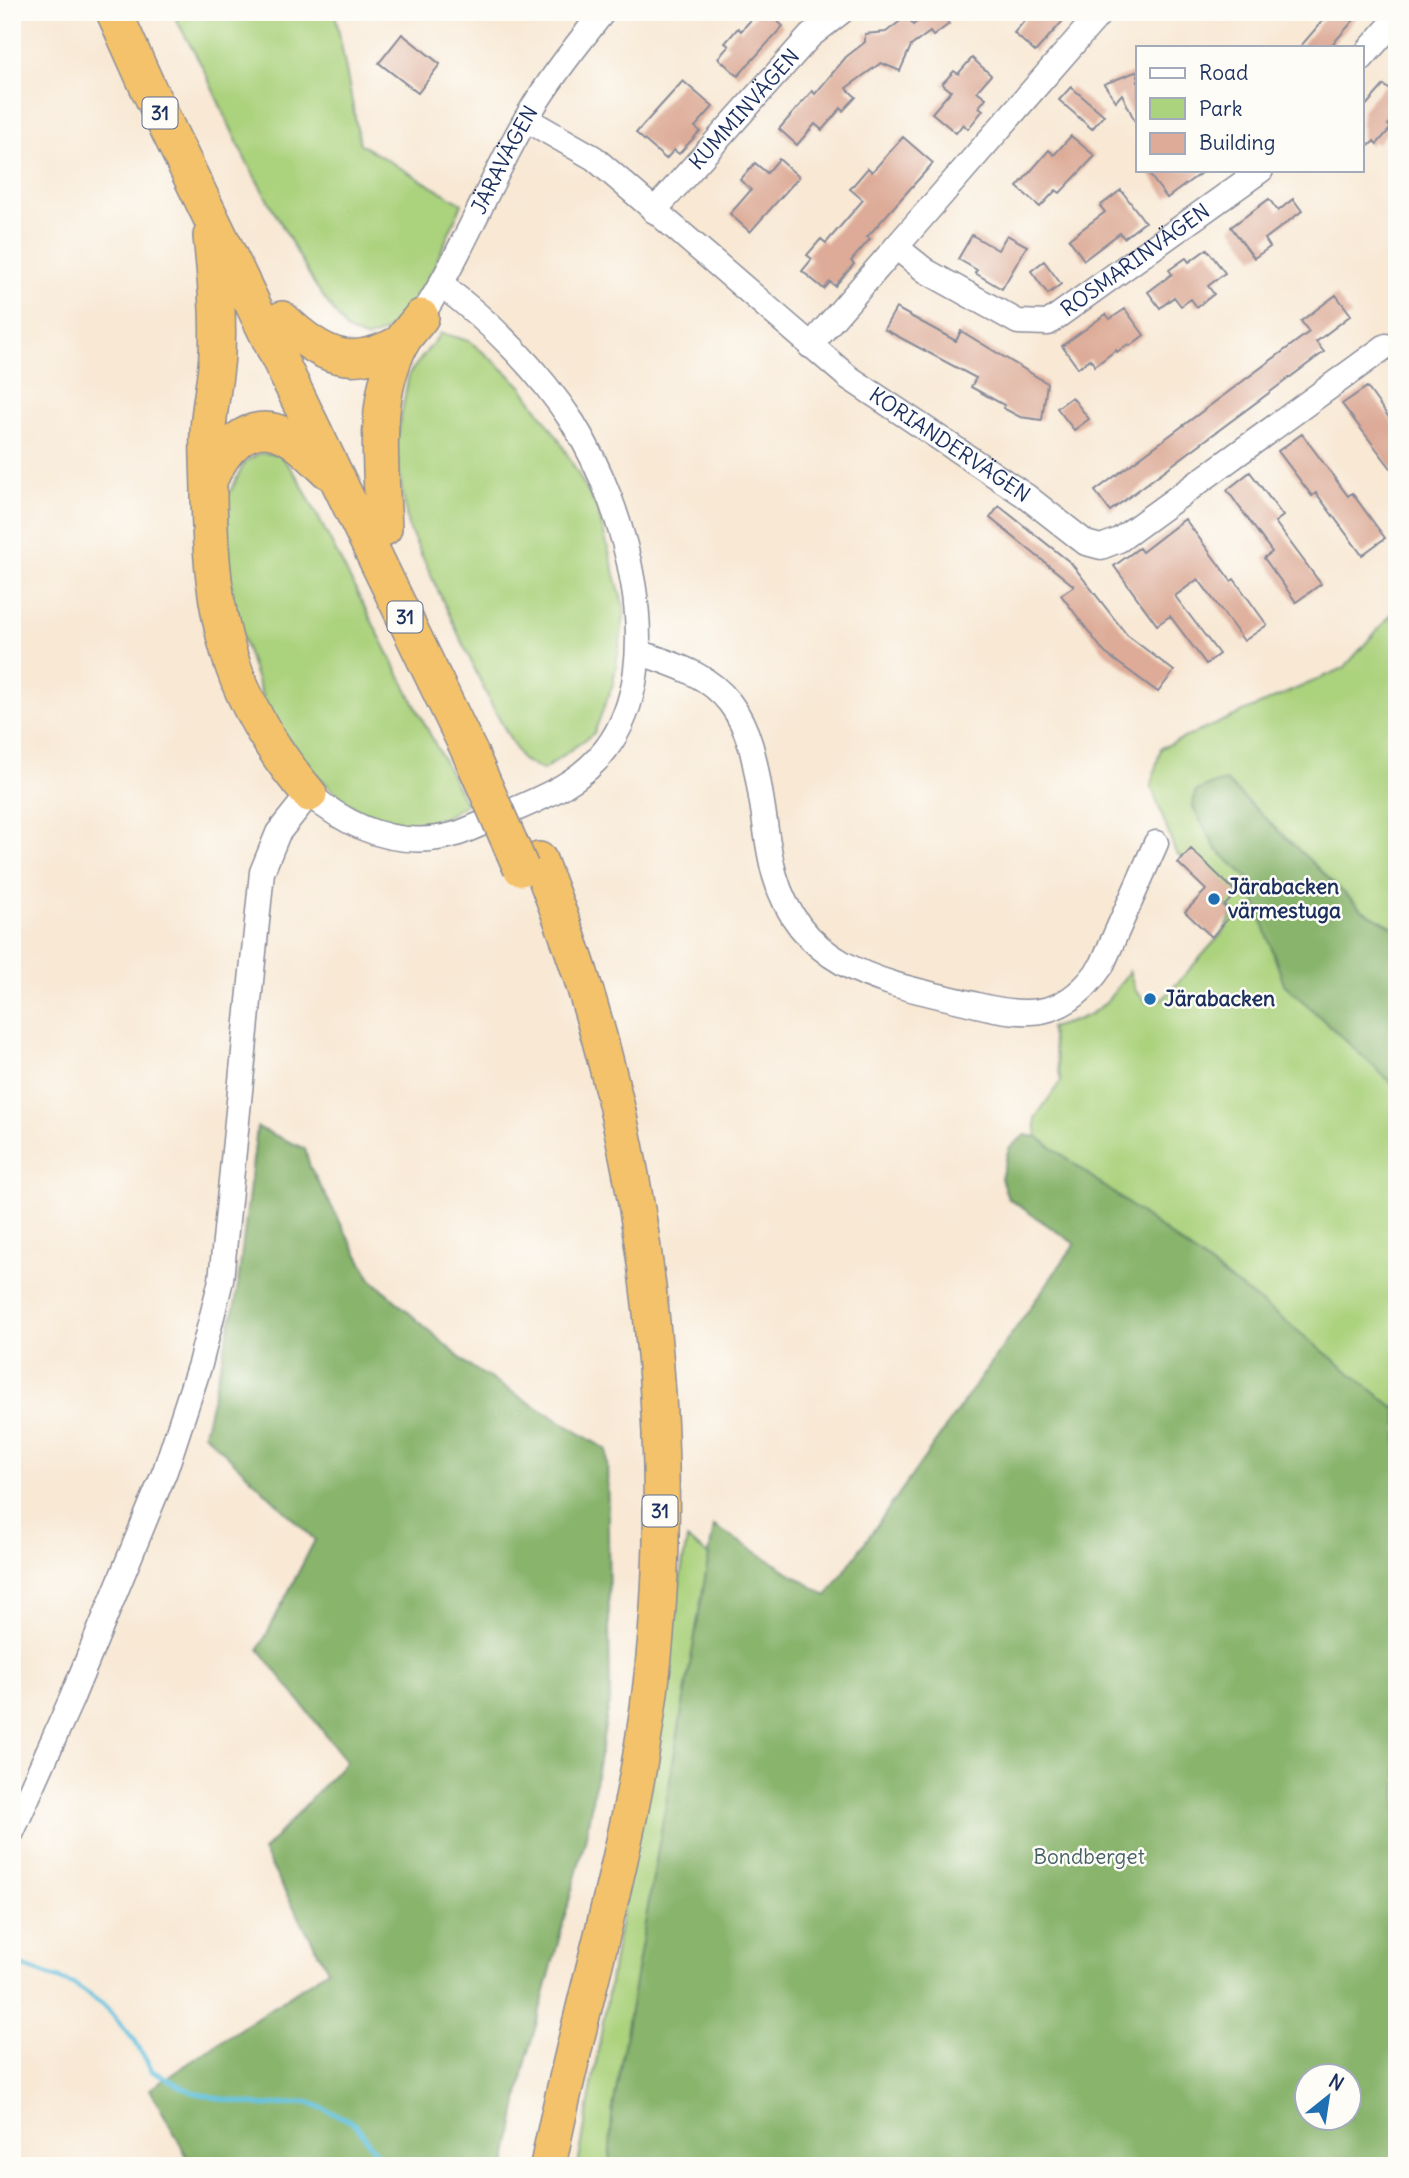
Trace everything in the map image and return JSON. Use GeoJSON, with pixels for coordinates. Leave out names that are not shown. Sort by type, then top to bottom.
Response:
{"type":"FeatureCollection","features":[{"type":"Feature","properties":{"kind":"highway","name":"31"},"geometry":{"type":"LineString","coordinates":[[114,12],[338,480],[481,753]]}},
{"type":"Feature","properties":{"kind":"highway","name":"31"},"geometry":{"type":"LineString","coordinates":[[135,12],[384,528],[580,973],[611,1086],[639,1222],[653,1330],[657,1395],[659,1590],[651,1686],[627,1830],[548,2166]]}},
{"type":"Feature","properties":{"kind":"highway"},"geometry":{"type":"LineString","coordinates":[[209,212],[218,328],[208,434],[211,560],[228,654],[239,686],[265,738],[309,794]]}},
{"type":"Feature","properties":{"kind":"highway"},"geometry":{"type":"LineString","coordinates":[[282,319],[327,354],[343,358],[372,356],[411,330]]}},
{"type":"Feature","properties":{"kind":"highway"},"geometry":{"type":"LineString","coordinates":[[384,528],[381,416],[388,380],[411,330]]}},
{"type":"Feature","properties":{"kind":"highway"},"geometry":{"type":"LineString","coordinates":[[209,481],[218,461],[237,439],[263,430],[286,436],[338,480]]}},
{"type":"Feature","properties":{"kind":"highway","name":"31"},"geometry":{"type":"LineString","coordinates":[[529,2166],[608,1827],[620,1761],[632,1682],[640,1598],[642,1529],[635,1338],[616,1201],[582,1044],[549,939],[530,864]]}},
{"type":"Feature","properties":{"kind":"street","name":"JÄRAVÄGEN"},"geometry":{"type":"LineString","coordinates":[[411,330],[441,285],[526,119],[550,81],[603,12]]}},
{"type":"Feature","properties":{"kind":"street","name":"KUMMINVÄGEN"},"geometry":{"type":"LineString","coordinates":[[654,211],[810,36],[841,12]]}},
{"type":"Feature","properties":{"kind":"street"},"geometry":{"type":"LineString","coordinates":[[810,346],[1101,12]]}},
{"type":"Feature","properties":{"kind":"street"},"geometry":{"type":"LineString","coordinates":[[1364,56],[1397,18]]}},
{"type":"Feature","properties":{"kind":"street","name":"KORIANDERVÄGEN"},"geometry":{"type":"LineString","coordinates":[[526,119],[594,158],[848,377],[1027,496],[1086,543],[1101,547],[1119,540],[1386,345]]}},
{"type":"Feature","properties":{"kind":"street","name":"ROSMARINVÄGEN"},"geometry":{"type":"LineString","coordinates":[[896,247],[926,271],[1018,322],[1048,323],[1258,172]]}},
{"type":"Feature","properties":{"kind":"street"},"geometry":{"type":"LineString","coordinates":[[12,1832],[71,1700],[165,1471],[200,1364],[221,1280],[262,872],[278,834],[309,794],[328,809],[363,829],[387,837],[430,840],[457,834],[558,790],[592,765],[607,748],[628,706],[638,652],[636,603],[615,512],[597,468],[573,423],[521,358],[470,307],[441,285]]}},
{"type":"Feature","properties":{"kind":"street"},"geometry":{"type":"LineString","coordinates":[[638,652],[698,675],[715,686],[730,703],[744,726],[754,755],[775,876],[786,905],[801,928],[819,947],[842,964],[875,980],[996,1010],[1039,1012],[1060,1004],[1079,994],[1102,965],[1156,843]]}},
{"type":"Feature","properties":{"kind":"green space"},"geometry":{"type":"Polygon","coordinates":[[[172,12],[335,12],[360,144],[462,204],[431,274],[394,328],[367,339],[347,330],[315,285],[245,159],[202,66],[172,12]]]}},
{"type":"Feature","properties":{"kind":"green space"},"geometry":{"type":"Polygon","coordinates":[[[441,333],[469,341],[494,361],[521,386],[558,438],[597,508],[625,611],[613,684],[594,733],[543,770],[522,760],[491,704],[408,526],[395,449],[409,374],[441,333]]]}},
{"type":"Feature","properties":{"kind":"green space"},"geometry":{"type":"Polygon","coordinates":[[[260,453],[280,455],[298,478],[466,804],[445,817],[414,825],[377,819],[347,803],[310,769],[267,710],[229,597],[227,498],[245,462],[260,453]]]}},
{"type":"Feature","properties":{"kind":"green space","name":"Bondberget"},"geometry":{"type":"Polygon","coordinates":[[[1397,608],[1397,2166],[578,2166],[687,1539],[853,1660],[1129,1206],[1037,1137],[1035,1118],[1061,1081],[1050,1028],[1097,1010],[1129,971],[1135,990],[1148,1003],[1165,997],[1225,930],[1233,913],[1175,851],[1151,785],[1161,748],[1344,668],[1397,608]]]}},
{"type":"Feature","properties":{"kind":"green space"},"geometry":{"type":"Polygon","coordinates":[[[1226,781],[1362,910],[1397,929],[1397,1088],[1284,984],[1247,877],[1216,849],[1193,807],[1195,792],[1226,781]]]}},
{"type":"Feature","properties":{"kind":"green space"},"geometry":{"type":"Polygon","coordinates":[[[257,1127],[305,1149],[310,1167],[371,1279],[468,1365],[607,1450],[610,1698],[585,1841],[524,2070],[506,2166],[192,2166],[150,2089],[328,1970],[263,1851],[346,1761],[259,1649],[315,1540],[204,1433],[236,1300],[257,1127]]]}},
{"type":"Feature","properties":{"kind":"green space","name":"Bondberget"},"geometry":{"type":"Polygon","coordinates":[[[1025,1135],[1038,1137],[1284,1320],[1397,1410],[1397,2166],[609,2166],[612,2114],[714,1526],[827,1596],[1075,1244],[1008,1198],[1001,1178],[1009,1148],[1025,1135]]]}},
{"type":"Feature","properties":{"kind":"building"},"geometry":{"type":"Polygon","coordinates":[[[758,12],[767,12],[783,26],[738,76],[718,58],[729,46],[725,43],[738,28],[741,31],[758,12]]]}},
{"type":"Feature","properties":{"kind":"building"},"geometry":{"type":"Polygon","coordinates":[[[930,12],[940,12],[949,24],[933,36],[930,32],[911,46],[900,71],[881,63],[846,88],[856,97],[843,111],[841,108],[822,130],[815,124],[797,145],[779,129],[812,91],[815,94],[846,57],[865,42],[865,34],[886,32],[907,16],[913,25],[930,12]]]}},
{"type":"Feature","properties":{"kind":"building"},"geometry":{"type":"Polygon","coordinates":[[[1032,12],[1071,12],[1035,52],[1014,33],[1032,12]]]}},
{"type":"Feature","properties":{"kind":"building"},"geometry":{"type":"Polygon","coordinates":[[[1330,12],[1361,12],[1331,46],[1301,46],[1330,12]]]}},
{"type":"Feature","properties":{"kind":"building"},"geometry":{"type":"Polygon","coordinates":[[[402,34],[440,64],[418,93],[379,63],[402,34]]]}},
{"type":"Feature","properties":{"kind":"building"},"geometry":{"type":"Polygon","coordinates":[[[972,58],[991,75],[977,91],[986,98],[979,107],[983,110],[968,129],[963,124],[956,133],[932,113],[951,91],[942,84],[954,71],[958,74],[972,58]]]}},
{"type":"Feature","properties":{"kind":"building"},"geometry":{"type":"Polygon","coordinates":[[[1136,72],[1136,124],[1122,94],[1116,101],[1104,84],[1136,72]]]}},
{"type":"Feature","properties":{"kind":"building"},"geometry":{"type":"Polygon","coordinates":[[[683,81],[713,107],[695,127],[700,131],[679,154],[674,150],[666,159],[636,133],[683,81]]]}},
{"type":"Feature","properties":{"kind":"building"},"geometry":{"type":"Polygon","coordinates":[[[1384,85],[1397,96],[1397,115],[1388,125],[1391,128],[1377,144],[1374,141],[1370,145],[1364,140],[1364,108],[1384,85]]]}},
{"type":"Feature","properties":{"kind":"building"},"geometry":{"type":"Polygon","coordinates":[[[1071,87],[1104,115],[1092,129],[1059,100],[1071,87]]]}},
{"type":"Feature","properties":{"kind":"building"},"geometry":{"type":"Polygon","coordinates":[[[1071,136],[1095,156],[1060,193],[1056,190],[1040,207],[1017,187],[1049,150],[1054,155],[1071,136]]]}},
{"type":"Feature","properties":{"kind":"building"},"geometry":{"type":"Polygon","coordinates":[[[903,137],[933,163],[867,237],[870,239],[851,261],[854,264],[835,286],[830,282],[824,289],[802,271],[812,259],[807,255],[821,239],[826,243],[863,200],[850,189],[868,168],[872,172],[903,137]]]}},
{"type":"Feature","properties":{"kind":"building"},"geometry":{"type":"Polygon","coordinates":[[[779,159],[799,177],[750,232],[730,214],[751,190],[740,180],[755,163],[767,173],[779,159]]]}},
{"type":"Feature","properties":{"kind":"building"},"geometry":{"type":"Polygon","coordinates":[[[1148,172],[1202,172],[1167,198],[1148,172]]]}},
{"type":"Feature","properties":{"kind":"building"},"geometry":{"type":"Polygon","coordinates":[[[1121,190],[1145,222],[1124,238],[1120,233],[1084,260],[1069,239],[1105,212],[1100,206],[1121,190]]]}},
{"type":"Feature","properties":{"kind":"building"},"geometry":{"type":"Polygon","coordinates":[[[1269,199],[1278,211],[1293,199],[1302,211],[1265,239],[1270,247],[1254,258],[1231,227],[1269,199]]]}},
{"type":"Feature","properties":{"kind":"building"},"geometry":{"type":"Polygon","coordinates":[[[972,235],[998,250],[1007,235],[1027,246],[1002,289],[958,259],[972,235]]]}},
{"type":"Feature","properties":{"kind":"building"},"geometry":{"type":"Polygon","coordinates":[[[1207,249],[1225,273],[1208,286],[1214,294],[1197,307],[1191,299],[1181,306],[1174,297],[1160,308],[1148,292],[1172,274],[1169,270],[1186,258],[1189,262],[1207,249]]]}},
{"type":"Feature","properties":{"kind":"building"},"geometry":{"type":"Polygon","coordinates":[[[1044,261],[1061,284],[1048,294],[1031,271],[1044,261]]]}},
{"type":"Feature","properties":{"kind":"building"},"geometry":{"type":"Polygon","coordinates":[[[1336,295],[1351,315],[1316,342],[1324,352],[1110,511],[1095,491],[1309,332],[1301,321],[1336,295]]]}},
{"type":"Feature","properties":{"kind":"building"},"geometry":{"type":"Polygon","coordinates":[[[896,308],[956,341],[961,331],[1047,383],[1042,420],[1020,417],[1003,408],[1004,405],[971,387],[976,378],[884,329],[896,308]]]}},
{"type":"Feature","properties":{"kind":"building"},"geometry":{"type":"Polygon","coordinates":[[[1125,309],[1144,335],[1130,346],[1128,344],[1117,352],[1116,350],[1095,366],[1090,359],[1078,368],[1062,346],[1106,314],[1110,319],[1125,309]]]}},
{"type":"Feature","properties":{"kind":"building"},"geometry":{"type":"Polygon","coordinates":[[[1367,387],[1397,429],[1397,476],[1342,404],[1367,387]]]}},
{"type":"Feature","properties":{"kind":"building"},"geometry":{"type":"Polygon","coordinates":[[[1072,397],[1089,419],[1074,430],[1057,408],[1072,397]]]}},
{"type":"Feature","properties":{"kind":"building"},"geometry":{"type":"Polygon","coordinates":[[[1302,434],[1348,496],[1352,493],[1385,538],[1362,555],[1316,493],[1312,496],[1278,451],[1302,434]]]}},
{"type":"Feature","properties":{"kind":"building"},"geometry":{"type":"Polygon","coordinates":[[[1250,472],[1283,516],[1275,522],[1321,584],[1296,602],[1264,558],[1272,552],[1227,490],[1250,472]]]}},
{"type":"Feature","properties":{"kind":"building"},"geometry":{"type":"Polygon","coordinates":[[[999,506],[1071,563],[1127,635],[1174,671],[1158,692],[1105,653],[1061,595],[1074,586],[990,518],[999,506]]]}},
{"type":"Feature","properties":{"kind":"building"},"geometry":{"type":"Polygon","coordinates":[[[1185,519],[1267,625],[1244,641],[1198,579],[1175,596],[1219,654],[1206,664],[1170,616],[1157,625],[1114,566],[1139,548],[1142,552],[1185,519]]]}},
{"type":"Feature","properties":{"kind":"building","name":"Järabacken värmestuga"},"geometry":{"type":"Polygon","coordinates":[[[1191,849],[1237,893],[1224,906],[1232,914],[1212,937],[1185,912],[1206,890],[1178,863],[1191,849]]]}},
{"type":"Feature","properties":{"kind":"waterway"},"geometry":{"type":"LineString","coordinates":[[12,1962],[75,1985],[106,2007],[135,2041],[152,2071],[192,2092],[222,2099],[264,2106],[309,2102],[355,2123],[385,2166]]}},
{"type":"Feature","properties":{"kind":"place","name":"Järabacken värmestuga"},"geometry":{"type":"Point","coordinates":[1214,899]}},
{"type":"Feature","properties":{"kind":"place","name":"Järabacken"},"geometry":{"type":"Point","coordinates":[1150,999]}}]}
